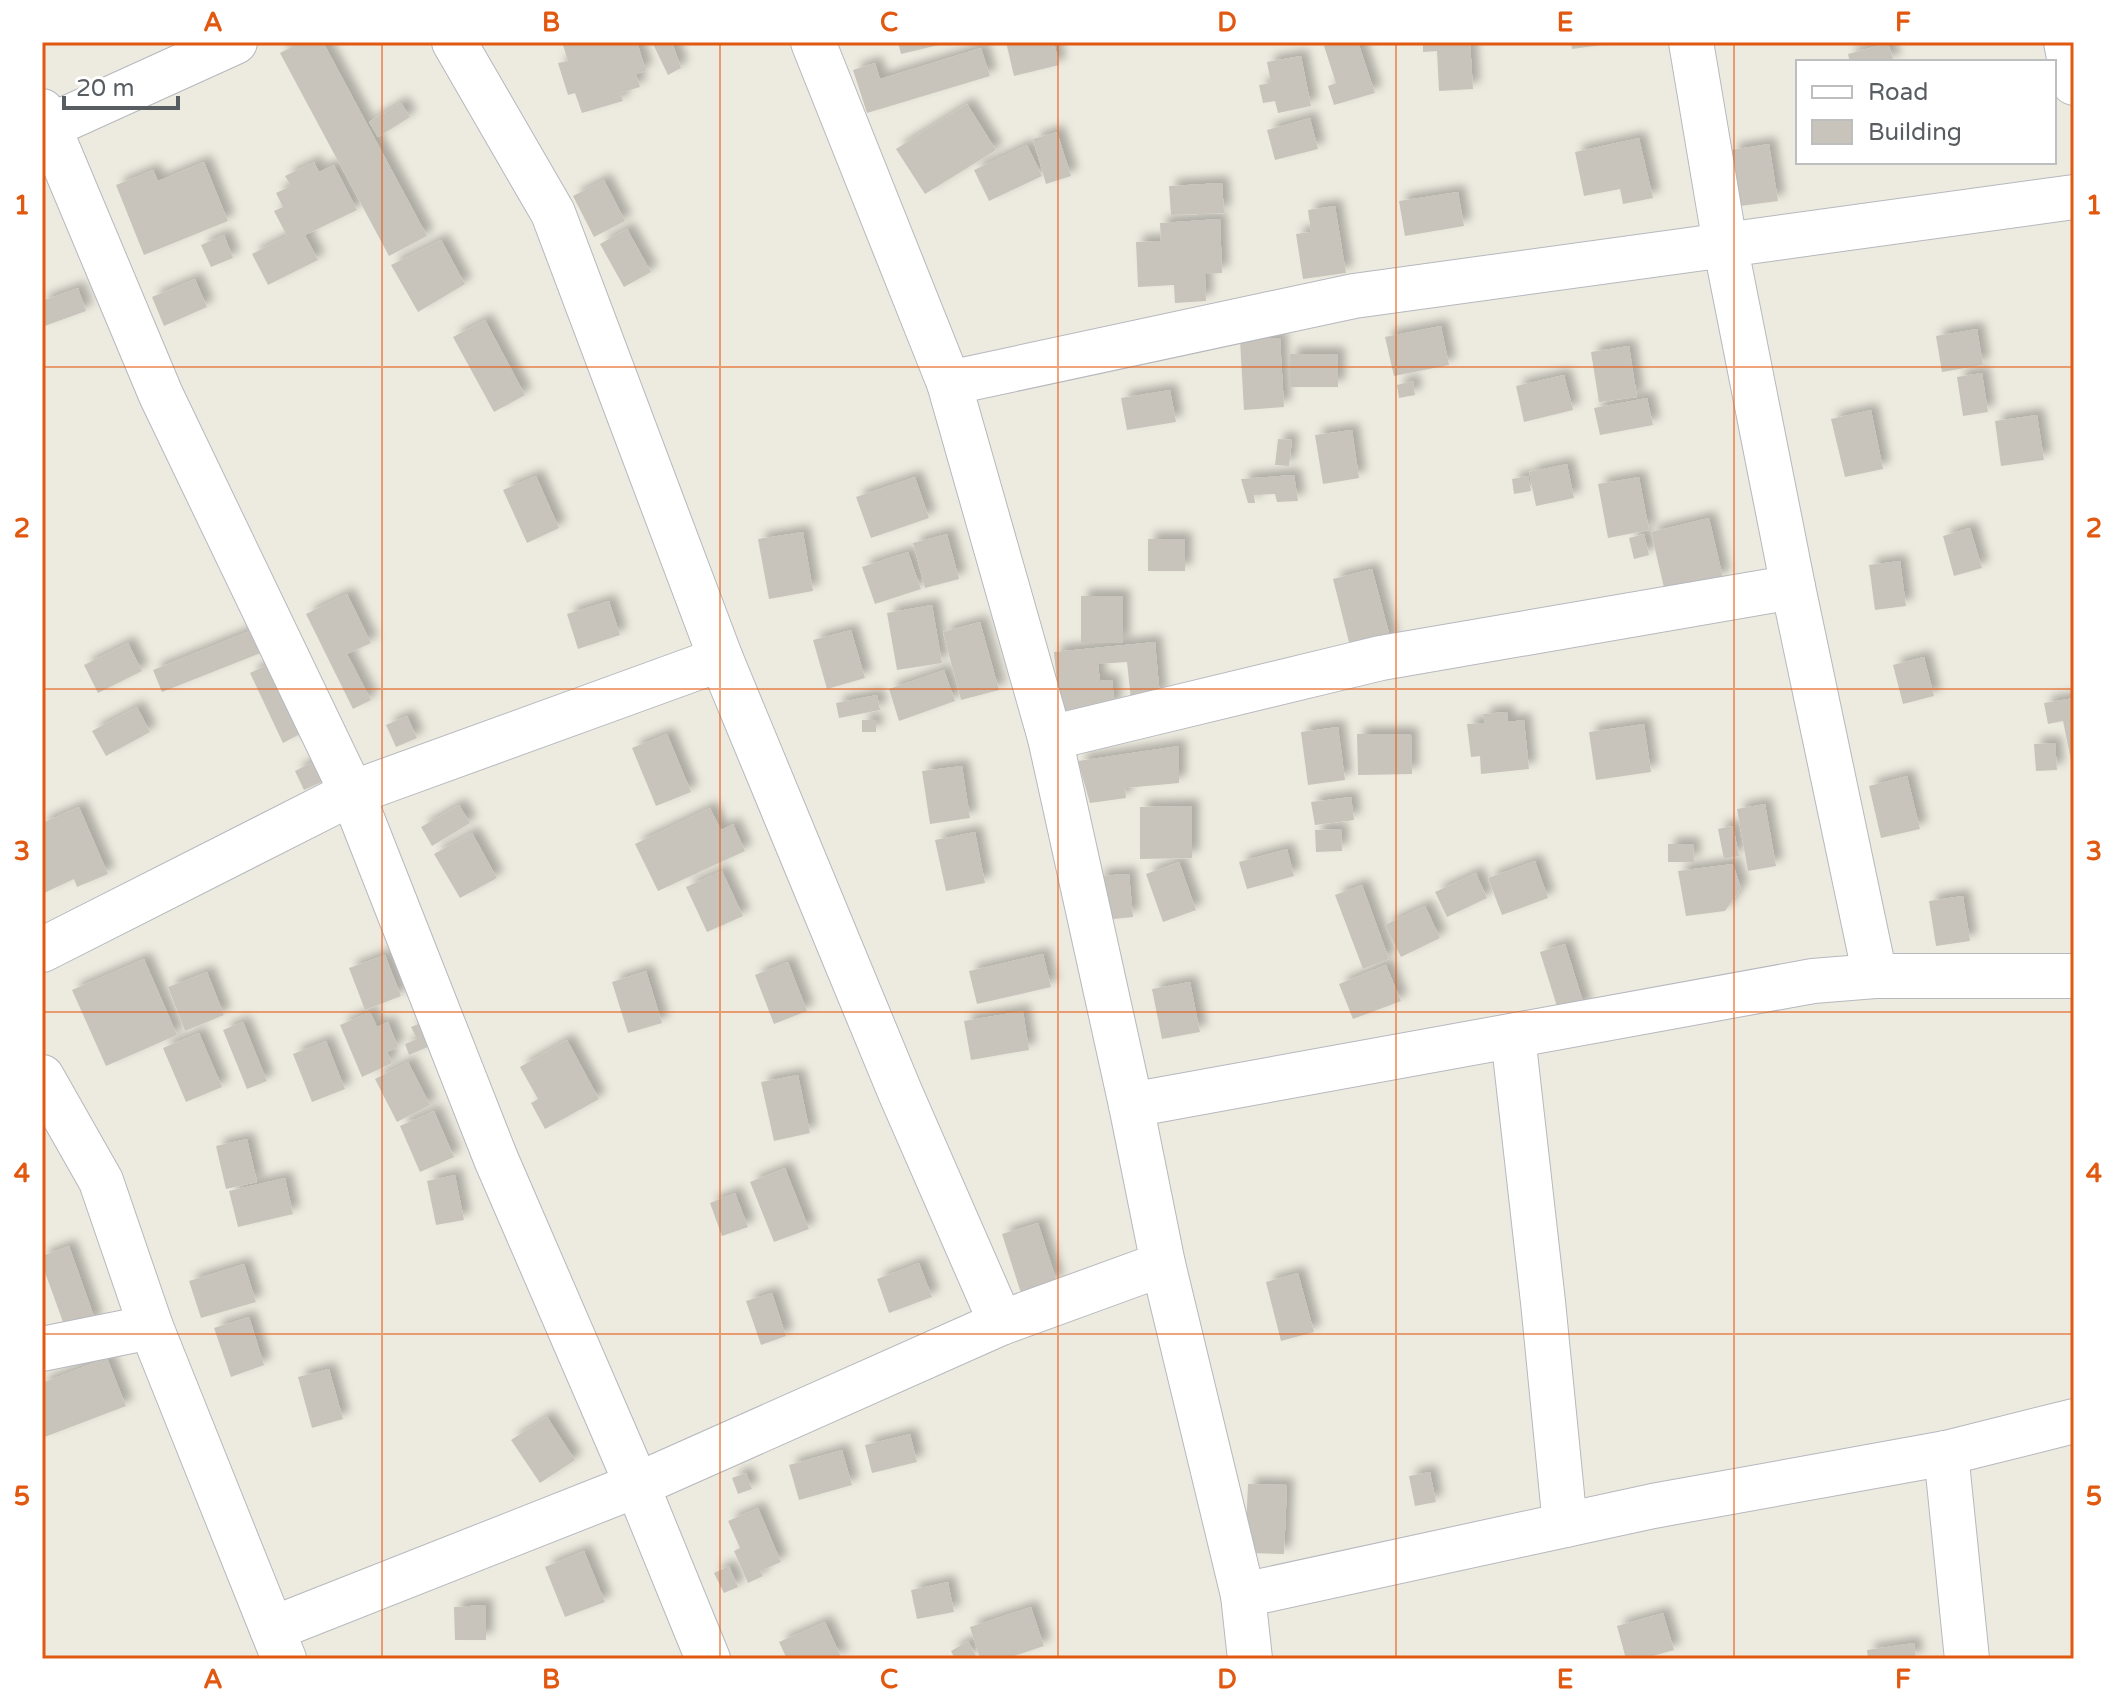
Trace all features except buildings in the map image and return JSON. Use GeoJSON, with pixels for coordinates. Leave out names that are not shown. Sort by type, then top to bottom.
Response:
{"type":"FeatureCollection","features":[{"type":"Feature","properties":{"kind":"street"},"geometry":{"type":"LineString","coordinates":[[235,42],[46,118],[161,395],[352,793],[496,1159],[637,1485],[708,1659]]}},
{"type":"Feature","properties":{"kind":"street"},"geometry":{"type":"LineString","coordinates":[[454,42],[553,213],[721,659],[900,1092],[1001,1323]]}},
{"type":"Feature","properties":{"kind":"street"},"geometry":{"type":"LineString","coordinates":[[813,42],[949,383],[1050,738],[1163,1264],[1243,1595],[1250,1659]]}},
{"type":"Feature","properties":{"kind":"street"},"geometry":{"type":"LineString","coordinates":[[1691,42],[1725,244],[1875,976]]}},
{"type":"Feature","properties":{"kind":"street"},"geometry":{"type":"LineString","coordinates":[[2066,42],[2074,83]]}},
{"type":"Feature","properties":{"kind":"street"},"geometry":{"type":"LineString","coordinates":[[949,383],[1354,296],[2074,197]]}},
{"type":"Feature","properties":{"kind":"street"},"geometry":{"type":"LineString","coordinates":[[1050,738],[1381,658],[1793,587]]}},
{"type":"Feature","properties":{"kind":"street"},"geometry":{"type":"LineString","coordinates":[[42,950],[352,793],[721,659]]}},
{"type":"Feature","properties":{"kind":"street"},"geometry":{"type":"LineString","coordinates":[[1131,1105],[1813,981],[1875,976],[2074,976]]}},
{"type":"Feature","properties":{"kind":"street"},"geometry":{"type":"LineString","coordinates":[[1513,1036],[1565,1525]]}},
{"type":"Feature","properties":{"kind":"street"},"geometry":{"type":"LineString","coordinates":[[42,1077],[101,1181],[151,1327],[278,1644],[1001,1323],[1163,1264]]}},
{"type":"Feature","properties":{"kind":"street"},"geometry":{"type":"LineString","coordinates":[[42,1349],[151,1327]]}},
{"type":"Feature","properties":{"kind":"street"},"geometry":{"type":"LineString","coordinates":[[1243,1595],[1653,1506],[1946,1453],[2074,1421]]}},
{"type":"Feature","properties":{"kind":"street"},"geometry":{"type":"LineString","coordinates":[[1946,1453],[1967,1659]]}}]}
